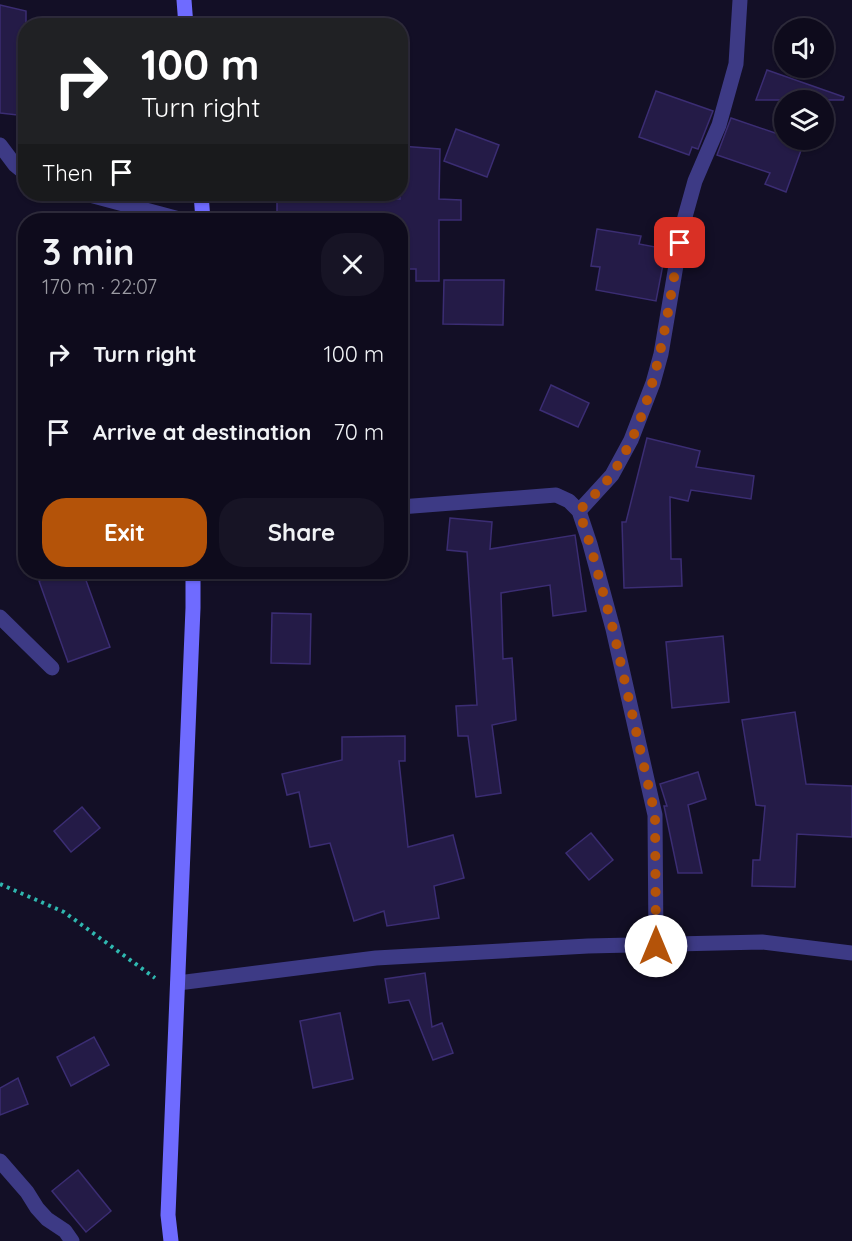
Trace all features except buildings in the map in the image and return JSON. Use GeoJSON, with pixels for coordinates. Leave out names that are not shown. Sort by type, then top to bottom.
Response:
{"type":"FeatureCollection","features":[{"type":"Feature","properties":{"kind":"main road"},"geometry":{"type":"LineString","coordinates":[[184,0],[185,18]]}},
{"type":"Feature","properties":{"kind":"main road"},"geometry":{"type":"LineString","coordinates":[[171,1241],[168,1215],[193,579]]}},
{"type":"Feature","properties":{"kind":"street"},"geometry":{"type":"LineString","coordinates":[[579,511],[612,475],[631,440],[653,383],[661,354],[686,213],[695,181],[719,125],[736,64],[740,0]]}},
{"type":"Feature","properties":{"kind":"street"},"geometry":{"type":"LineString","coordinates":[[0,145],[18,167]]}},
{"type":"Feature","properties":{"kind":"street"},"geometry":{"type":"LineString","coordinates":[[112,201],[157,213]]}},
{"type":"Feature","properties":{"kind":"street"},"geometry":{"type":"LineString","coordinates":[[408,506],[556,495],[569,501],[579,511],[613,629],[655,815],[656,946]]}},
{"type":"Feature","properties":{"kind":"street"},"geometry":{"type":"LineString","coordinates":[[0,617],[52,668]]}},
{"type":"Feature","properties":{"kind":"street"},"geometry":{"type":"LineString","coordinates":[[178,989],[376,958],[588,946],[762,942],[852,953]]}},
{"type":"Feature","properties":{"kind":"street"},"geometry":{"type":"LineString","coordinates":[[0,1161],[27,1192],[37,1208],[47,1219],[65,1231],[72,1241]]}},
{"type":"Feature","properties":{"kind":"path"},"geometry":{"type":"LineString","coordinates":[[0,884],[64,912],[178,989]]}},
{"type":"Feature","properties":{"kind":"route"},"geometry":{"type":"LineString","coordinates":[[656,946],[655,815],[613,629],[579,511],[612,475],[631,440],[646,402],[661,354],[680,243]]}}]}
